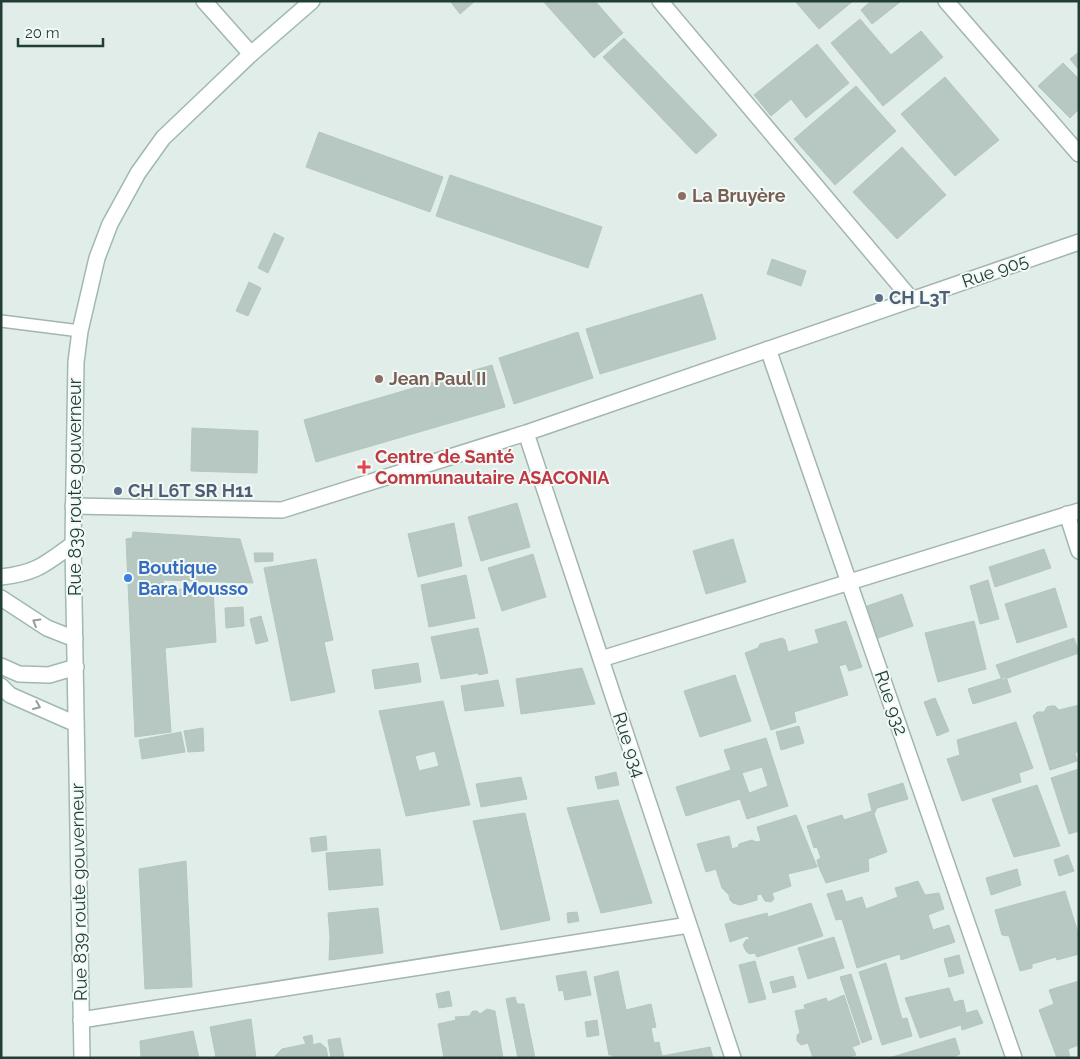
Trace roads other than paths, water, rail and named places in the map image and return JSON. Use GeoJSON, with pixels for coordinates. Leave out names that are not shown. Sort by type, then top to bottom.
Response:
{"type":"FeatureCollection","features":[{"type":"Feature","properties":{"kind":"street"},"geometry":{"type":"LineString","coordinates":[[204,1],[251,54]]}},
{"type":"Feature","properties":{"kind":"street","name":"Rue 839 route gouverneur"},"geometry":{"type":"LineString","coordinates":[[82,1058],[73,544],[76,362],[80,331],[97,258],[110,224],[138,173],[163,138],[251,54],[312,1]]}},
{"type":"Feature","properties":{"kind":"street"},"geometry":{"type":"LineString","coordinates":[[660,1],[912,300]]}},
{"type":"Feature","properties":{"kind":"street"},"geometry":{"type":"LineString","coordinates":[[946,1],[1079,154]]}},
{"type":"Feature","properties":{"kind":"street","name":"Rue 905"},"geometry":{"type":"LineString","coordinates":[[73,506],[282,510],[526,433],[1079,242]]}},
{"type":"Feature","properties":{"kind":"street","name":"Rue 932"},"geometry":{"type":"LineString","coordinates":[[768,349],[1014,1058]]}},
{"type":"Feature","properties":{"kind":"street","name":"Rue 934"},"geometry":{"type":"LineString","coordinates":[[526,433],[733,1058]]}},
{"type":"Feature","properties":{"kind":"street"},"geometry":{"type":"LineString","coordinates":[[601,659],[1073,512],[1079,551]]}},
{"type":"Feature","properties":{"kind":"street"},"geometry":{"type":"LineString","coordinates":[[1,577],[21,575],[39,568],[73,544]]}},
{"type":"Feature","properties":{"kind":"street"},"geometry":{"type":"LineString","coordinates":[[1,598],[47,628],[75,639]]}},
{"type":"Feature","properties":{"kind":"street"},"geometry":{"type":"LineString","coordinates":[[1,666],[19,674],[49,675],[76,667]]}},
{"type":"Feature","properties":{"kind":"street"},"geometry":{"type":"LineString","coordinates":[[1,686],[10,695],[76,724]]}},
{"type":"Feature","properties":{"kind":"street"},"geometry":{"type":"LineString","coordinates":[[81,1020],[689,925]]}},
{"type":"Feature","properties":{"kind":"lane"},"geometry":{"type":"LineString","coordinates":[[1,321],[80,331]]}},
{"type":"Feature","properties":{"kind":"place","name":"La Bruyère"},"geometry":{"type":"Point","coordinates":[682,196]}},
{"type":"Feature","properties":{"kind":"place","name":"CH L3T"},"geometry":{"type":"Point","coordinates":[879,298]}},
{"type":"Feature","properties":{"kind":"place","name":"Jean Paul II"},"geometry":{"type":"Point","coordinates":[379,379]}},
{"type":"Feature","properties":{"kind":"place","name":"Centre de Santé Communautaire ASACONIA"},"geometry":{"type":"Point","coordinates":[364,467]}},
{"type":"Feature","properties":{"kind":"place","name":"CH L6T SR H11"},"geometry":{"type":"Point","coordinates":[118,491]}},
{"type":"Feature","properties":{"kind":"place","name":"Boutique Bara Mousso"},"geometry":{"type":"Point","coordinates":[128,578]}}]}
